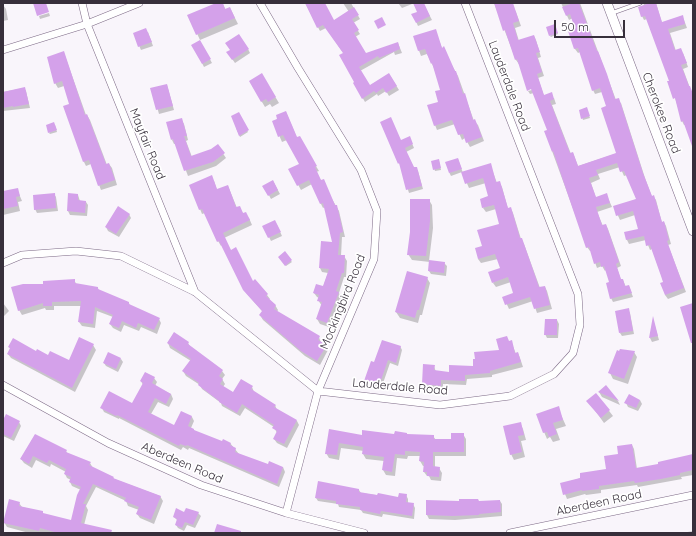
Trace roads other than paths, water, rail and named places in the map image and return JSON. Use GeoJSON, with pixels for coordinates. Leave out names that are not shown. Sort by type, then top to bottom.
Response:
{"type":"FeatureCollection","features":[{"type":"Feature","properties":{"kind":"street","name":"Mayfair Road"},"geometry":{"type":"LineString","coordinates":[[82,3],[87,24],[195,292]]}},
{"type":"Feature","properties":{"kind":"street"},"geometry":{"type":"LineString","coordinates":[[3,50],[87,24],[139,3]]}},
{"type":"Feature","properties":{"kind":"street","name":"Mockingbird Road"},"geometry":{"type":"LineString","coordinates":[[260,3],[361,170],[377,211],[374,259],[318,391],[286,513]]}},
{"type":"Feature","properties":{"kind":"street","name":"Lauderdale Road"},"geometry":{"type":"LineString","coordinates":[[318,391],[440,404],[510,396],[554,374],[573,353],[580,325],[578,294],[465,3]]}},
{"type":"Feature","properties":{"kind":"street","name":"Cherokee Road"},"geometry":{"type":"LineString","coordinates":[[607,3],[693,231]]}},
{"type":"Feature","properties":{"kind":"street"},"geometry":{"type":"LineString","coordinates":[[3,263],[22,255],[76,251],[121,256],[195,292],[318,391]]}},
{"type":"Feature","properties":{"kind":"street","name":"Aberdeen Road"},"geometry":{"type":"LineString","coordinates":[[3,385],[108,444],[201,486],[286,513],[364,533]]}},
{"type":"Feature","properties":{"kind":"street","name":"Aberdeen Road"},"geometry":{"type":"LineString","coordinates":[[510,533],[693,494]]}},
{"type":"Feature","properties":{"kind":"lane"},"geometry":{"type":"LineString","coordinates":[[611,14],[640,3]]}}]}
